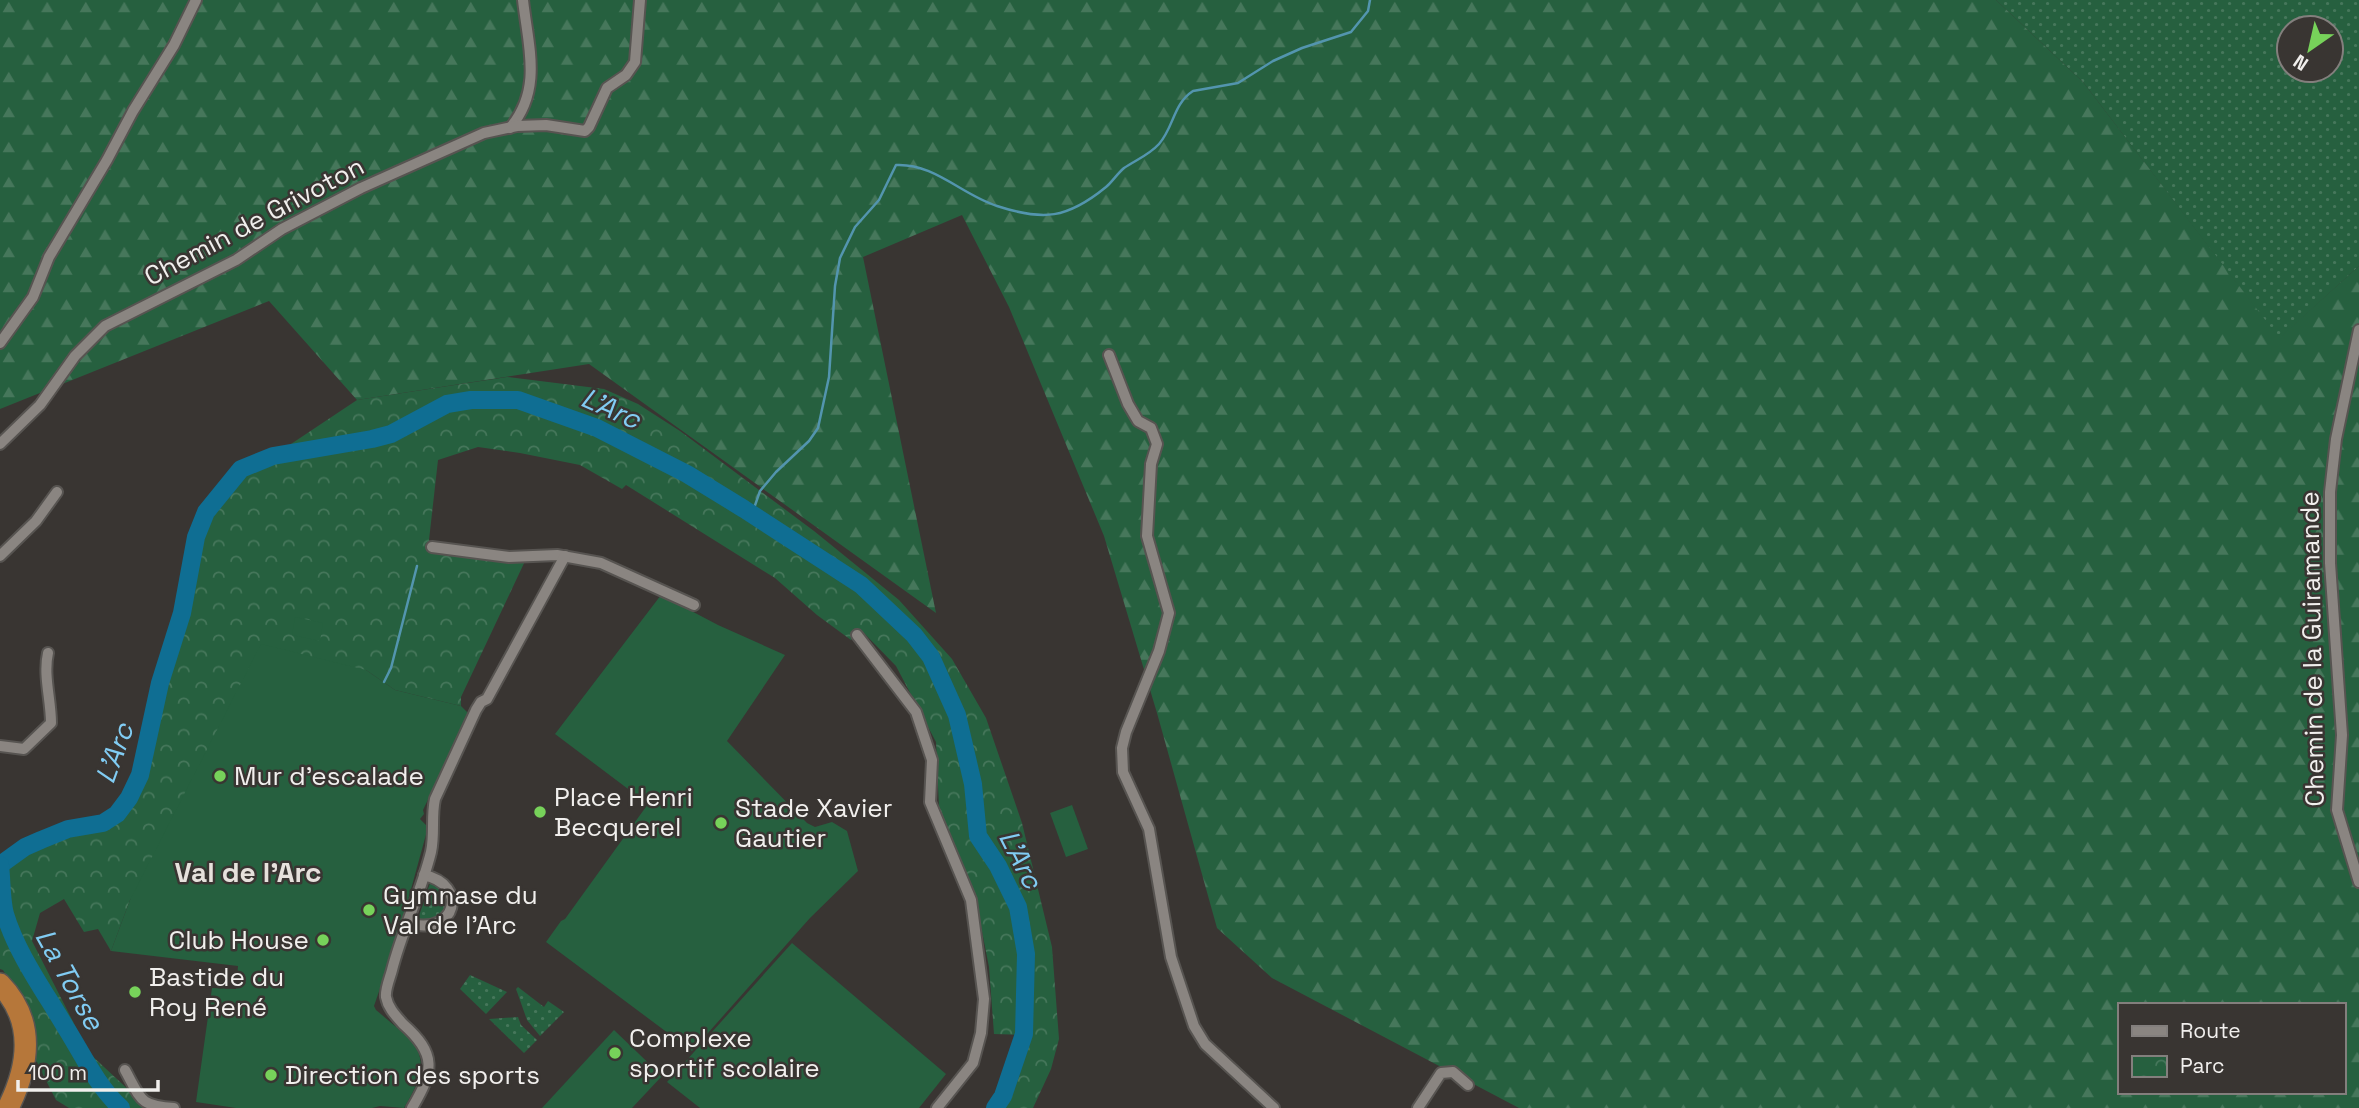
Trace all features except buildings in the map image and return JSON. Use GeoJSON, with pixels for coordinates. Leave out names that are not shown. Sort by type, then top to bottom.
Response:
{"type":"FeatureCollection","features":[{"type":"Feature","properties":{"kind":"highway"},"geometry":{"type":"LineString","coordinates":[[0,984],[20,1013],[27,1043],[19,1086],[8,1108]]}},
{"type":"Feature","properties":{"kind":"highway"},"geometry":{"type":"LineString","coordinates":[[0,996],[12,1012],[20,1045],[17,1065],[2,1108]]}},
{"type":"Feature","properties":{"kind":"street"},"geometry":{"type":"LineString","coordinates":[[0,343],[33,297],[49,257],[174,45],[196,0]]}},
{"type":"Feature","properties":{"kind":"street"},"geometry":{"type":"LineString","coordinates":[[510,128],[526,107],[531,83],[523,0]]}},
{"type":"Feature","properties":{"kind":"street","name":"Chemin de Grivoton"},"geometry":{"type":"LineString","coordinates":[[0,444],[40,405],[75,356],[105,326],[236,260],[282,229],[361,188],[484,133],[546,125],[585,131],[607,88],[626,75],[635,62],[640,0]]}},
{"type":"Feature","properties":{"kind":"street","name":"Chemin de la Guiramande"},"geometry":{"type":"LineString","coordinates":[[2359,330],[2336,439],[2330,492],[2330,563],[2342,735],[2336,788],[2337,810],[2359,882]]}},
{"type":"Feature","properties":{"kind":"street"},"geometry":{"type":"LineString","coordinates":[[1109,355],[1128,404],[1139,421],[1151,428],[1157,444],[1152,464],[1147,536],[1169,612],[1159,650],[1126,732],[1122,748],[1124,772],[1149,830],[1171,957],[1194,1026],[1205,1044],[1274,1108]]}},
{"type":"Feature","properties":{"kind":"street"},"geometry":{"type":"LineString","coordinates":[[0,556],[36,521],[57,492]]}},
{"type":"Feature","properties":{"kind":"street"},"geometry":{"type":"LineString","coordinates":[[432,547],[500,556],[565,556],[601,563],[694,606]]}},
{"type":"Feature","properties":{"kind":"street"},"geometry":{"type":"LineString","coordinates":[[412,1108],[422,1091],[430,1063],[420,1039],[393,1013],[386,995],[435,832],[432,810],[435,799],[481,702],[487,699],[565,556]]}},
{"type":"Feature","properties":{"kind":"street"},"geometry":{"type":"LineString","coordinates":[[857,635],[916,712],[932,760],[930,802],[971,900],[984,999],[981,1033],[973,1063],[937,1108]]}},
{"type":"Feature","properties":{"kind":"street"},"geometry":{"type":"LineString","coordinates":[[0,746],[24,749],[51,723],[51,698],[45,666],[48,653]]}},
{"type":"Feature","properties":{"kind":"street"},"geometry":{"type":"LineString","coordinates":[[404,930],[411,924],[419,927],[438,924],[450,912],[452,900],[449,890],[439,881],[424,875]]}},
{"type":"Feature","properties":{"kind":"street"},"geometry":{"type":"LineString","coordinates":[[125,1070],[142,1101],[153,1107],[174,1108]]}},
{"type":"Feature","properties":{"kind":"street"},"geometry":{"type":"LineString","coordinates":[[1418,1108],[1441,1073],[1453,1072],[1468,1085]]}},
{"type":"Feature","properties":{"kind":"green space"},"geometry":{"type":"Polygon","coordinates":[[[0,0],[1996,0],[2083,82],[2279,338],[2359,266],[2359,1108],[1519,1108],[1272,978],[1217,928],[1104,536],[1009,307],[962,215],[863,257],[936,613],[589,364],[357,400],[269,301],[0,409],[0,0]]]}},
{"type":"Feature","properties":{"kind":"green space"},"geometry":{"type":"Polygon","coordinates":[[[1996,0],[2359,0],[2359,266],[2279,339],[2083,82],[1996,0]]]}},
{"type":"Feature","properties":{"kind":"green space"},"geometry":{"type":"Polygon","coordinates":[[[507,377],[604,389],[638,404],[680,431],[814,531],[899,600],[952,659],[986,718],[1022,823],[1052,947],[1059,1039],[1051,1069],[1033,1108],[995,1108],[1003,1096],[1024,1035],[994,1034],[989,967],[976,901],[939,807],[936,742],[896,666],[860,629],[851,640],[817,615],[775,578],[626,485],[622,489],[580,465],[478,447],[438,460],[429,540],[432,545],[526,559],[461,697],[461,706],[395,690],[366,670],[130,900],[111,951],[98,929],[84,932],[64,899],[40,913],[32,941],[89,1053],[148,1108],[69,1108],[56,1100],[36,1061],[30,1016],[0,969],[0,865],[25,847],[41,840],[68,829],[103,823],[117,814],[129,798],[140,775],[160,683],[182,613],[196,537],[206,512],[241,469],[273,456],[357,400],[507,377]]]}},
{"type":"Feature","properties":{"kind":"green space","name":"Stade Xavier Gautier"},"geometry":{"type":"Polygon","coordinates":[[[661,595],[718,625],[785,655],[727,741],[807,823],[815,827],[832,822],[847,831],[858,871],[810,918],[692,1051],[546,942],[648,804],[555,734],[661,595]]]}},
{"type":"Feature","properties":{"kind":"green space"},"geometry":{"type":"Polygon","coordinates":[[[295,617],[323,623],[320,641],[292,635],[295,617]]]}},
{"type":"Feature","properties":{"kind":"green space"},"geometry":{"type":"Polygon","coordinates":[[[261,644],[366,670],[395,690],[461,706],[469,714],[420,819],[427,826],[427,831],[399,933],[374,1006],[412,1042],[421,1062],[414,1089],[404,1108],[236,1108],[196,1102],[212,988],[236,989],[238,966],[111,951],[130,900],[261,644]]]}},
{"type":"Feature","properties":{"kind":"green space"},"geometry":{"type":"Polygon","coordinates":[[[1072,805],[1088,849],[1066,857],[1050,813],[1072,805]]]}},
{"type":"Feature","properties":{"kind":"green space"},"geometry":{"type":"Polygon","coordinates":[[[431,880],[447,895],[446,909],[440,919],[417,922],[431,880]]]}},
{"type":"Feature","properties":{"kind":"green space"},"geometry":{"type":"Polygon","coordinates":[[[792,943],[946,1074],[919,1108],[700,1108],[667,1082],[792,943]]]}},
{"type":"Feature","properties":{"kind":"green space"},"geometry":{"type":"Polygon","coordinates":[[[470,975],[507,992],[486,1014],[460,989],[470,975]]]}},
{"type":"Feature","properties":{"kind":"green space"},"geometry":{"type":"Polygon","coordinates":[[[518,987],[544,1007],[548,1001],[564,1012],[540,1036],[527,1020],[516,989],[518,987]]]}},
{"type":"Feature","properties":{"kind":"green space"},"geometry":{"type":"Polygon","coordinates":[[[518,1017],[521,1025],[537,1040],[524,1053],[489,1019],[518,1017]]]}},
{"type":"Feature","properties":{"kind":"green space","name":"Complexe sportif scolaire"},"geometry":{"type":"Polygon","coordinates":[[[614,1030],[662,1076],[632,1108],[542,1108],[614,1030]]]}},
{"type":"Feature","properties":{"kind":"waterway"},"geometry":{"type":"LineString","coordinates":[[752,514],[760,491],[809,441],[818,428],[829,377],[835,286],[840,258],[855,227],[879,200],[896,165],[923,169],[984,201],[1013,211],[1041,215],[1067,211],[1092,198],[1124,168],[1155,148],[1164,137],[1181,102],[1193,91],[1238,83],[1273,61],[1351,32],[1368,11],[1370,0]]}},
{"type":"Feature","properties":{"kind":"waterway","name":"L'Arc"},"geometry":{"type":"LineString","coordinates":[[0,865],[25,847],[41,840],[68,829],[103,823],[117,814],[129,798],[140,775],[160,683],[182,613],[196,537],[206,512],[241,469],[273,456],[391,434],[447,404],[471,400],[518,400],[597,428],[687,474],[744,509],[861,585],[914,635],[931,657],[957,715],[973,784],[978,836],[998,866],[1018,907],[1026,954],[1024,1034],[1003,1096],[995,1108]]}},
{"type":"Feature","properties":{"kind":"waterway"},"geometry":{"type":"LineString","coordinates":[[384,682],[391,668],[417,566]]}},
{"type":"Feature","properties":{"kind":"waterway","name":"La Torse"},"geometry":{"type":"LineString","coordinates":[[0,865],[4,908],[17,944],[91,1070],[121,1108]]}},
{"type":"Feature","properties":{"kind":"place","name":"Mur d'escalade"},"geometry":{"type":"Point","coordinates":[220,776]}},
{"type":"Feature","properties":{"kind":"place","name":"Place Henri Becquerel"},"geometry":{"type":"Point","coordinates":[540,812]}},
{"type":"Feature","properties":{"kind":"place","name":"Stade Xavier Gautier"},"geometry":{"type":"Point","coordinates":[721,823]}},
{"type":"Feature","properties":{"kind":"place","name":"Gymnase du Val de l'Arc"},"geometry":{"type":"Point","coordinates":[369,910]}},
{"type":"Feature","properties":{"kind":"place","name":"Club House"},"geometry":{"type":"Point","coordinates":[323,940]}},
{"type":"Feature","properties":{"kind":"place","name":"Bastide du Roy René"},"geometry":{"type":"Point","coordinates":[135,992]}},
{"type":"Feature","properties":{"kind":"place","name":"Complexe sportif scolaire"},"geometry":{"type":"Point","coordinates":[615,1053]}},
{"type":"Feature","properties":{"kind":"place","name":"Direction des sports"},"geometry":{"type":"Point","coordinates":[271,1075]}},
{"type":"Feature","properties":{"kind":"district","name":"Val de l'Arc"},"geometry":{"type":"Point","coordinates":[248,872]}}]}
